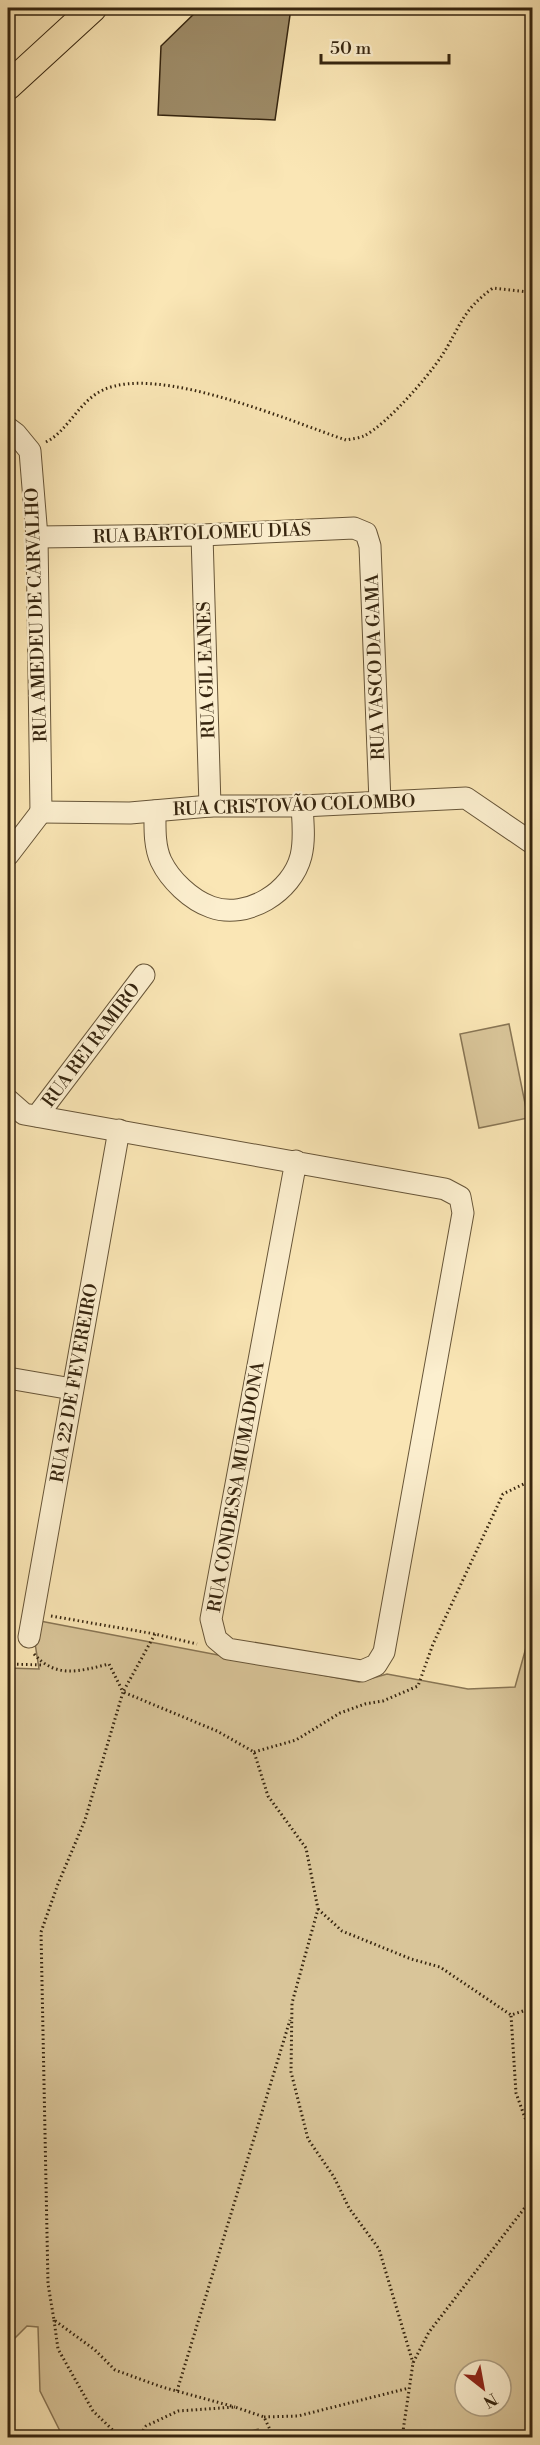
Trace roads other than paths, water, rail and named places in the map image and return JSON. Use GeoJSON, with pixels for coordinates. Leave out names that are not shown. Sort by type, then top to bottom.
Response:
{"type":"FeatureCollection","features":[{"type":"Feature","properties":{"kind":"main road"},"geometry":{"type":"LineString","coordinates":[[8,86],[93,8]]}},
{"type":"Feature","properties":{"kind":"street","name":"RUA AMEDEU DE CARVALHO"},"geometry":{"type":"LineString","coordinates":[[8,428],[30,451],[37,537],[41,812]]}},
{"type":"Feature","properties":{"kind":"street","name":"RUA BARTOLOMEU DIAS"},"geometry":{"type":"LineString","coordinates":[[37,537],[354,528],[366,533]]}},
{"type":"Feature","properties":{"kind":"street","name":"RUA VASCO DA GAMA"},"geometry":{"type":"LineString","coordinates":[[366,533],[370,546],[380,802]]}},
{"type":"Feature","properties":{"kind":"street","name":"RUA GIL EANES"},"geometry":{"type":"LineString","coordinates":[[202,534],[210,806]]}},
{"type":"Feature","properties":{"kind":"street","name":"RUA CRISTOVÃO COLOMBO"},"geometry":{"type":"LineString","coordinates":[[41,812],[130,813],[210,806],[302,806],[466,798],[532,843]]}},
{"type":"Feature","properties":{"kind":"street"},"geometry":{"type":"LineString","coordinates":[[154,811],[157,849],[161,861],[177,883],[199,902],[212,908],[230,910],[258,904],[285,886],[294,873],[304,842],[302,806]]}},
{"type":"Feature","properties":{"kind":"street"},"geometry":{"type":"LineString","coordinates":[[8,855],[41,812]]}},
{"type":"Feature","properties":{"kind":"street","name":"RUA REI RAMIRO"},"geometry":{"type":"LineString","coordinates":[[37,1116],[144,975]]}},
{"type":"Feature","properties":{"kind":"street"},"geometry":{"type":"LineString","coordinates":[[8,1100],[24,1114],[296,1161]]}},
{"type":"Feature","properties":{"kind":"street","name":"RUA 22 DE FEVEREIRO"},"geometry":{"type":"LineString","coordinates":[[29,1637],[119,1130]]}},
{"type":"Feature","properties":{"kind":"street","name":"RUA CONDESSA MUMADONA"},"geometry":{"type":"LineString","coordinates":[[296,1161],[445,1189],[460,1197],[463,1214],[384,1652],[376,1665],[362,1671],[228,1649],[216,1639],[211,1619],[296,1161]]}},
{"type":"Feature","properties":{"kind":"street"},"geometry":{"type":"LineString","coordinates":[[8,1378],[72,1389]]}}]}
